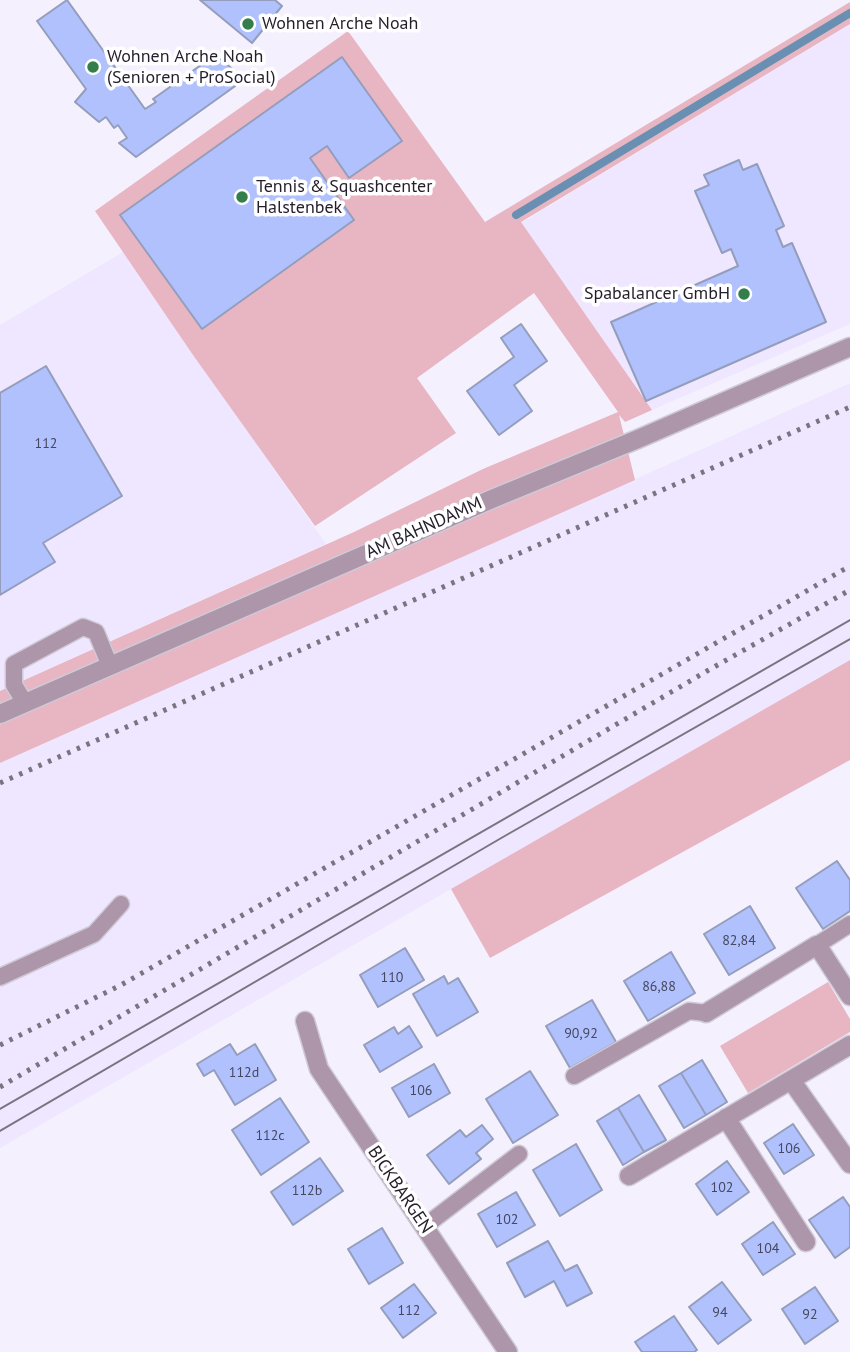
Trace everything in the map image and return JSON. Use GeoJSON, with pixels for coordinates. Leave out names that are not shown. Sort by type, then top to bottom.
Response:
{"type":"FeatureCollection","features":[{"type":"Feature","properties":{"kind":"street","name":"AM BAHNDAMM"},"geometry":{"type":"LineString","coordinates":[[0,714],[479,504],[850,347]]}},
{"type":"Feature","properties":{"kind":"street"},"geometry":{"type":"LineString","coordinates":[[706,1013],[817,945],[850,996]]}},
{"type":"Feature","properties":{"kind":"street","name":"BICKBARGEN"},"geometry":{"type":"LineString","coordinates":[[305,1021],[319,1069],[508,1352]]}},
{"type":"Feature","properties":{"kind":"street"},"geometry":{"type":"LineString","coordinates":[[629,1176],[850,1045]]}},
{"type":"Feature","properties":{"kind":"street"},"geometry":{"type":"LineString","coordinates":[[791,1080],[850,1164]]}},
{"type":"Feature","properties":{"kind":"street"},"geometry":{"type":"LineString","coordinates":[[726,1118],[806,1242]]}},
{"type":"Feature","properties":{"kind":"lane"},"geometry":{"type":"LineString","coordinates":[[25,703],[14,685],[14,664],[83,627],[96,632],[110,666]]}},
{"type":"Feature","properties":{"kind":"lane"},"geometry":{"type":"LineString","coordinates":[[0,977],[94,934],[121,904]]}},
{"type":"Feature","properties":{"kind":"lane"},"geometry":{"type":"LineString","coordinates":[[817,945],[850,924]]}},
{"type":"Feature","properties":{"kind":"lane"},"geometry":{"type":"LineString","coordinates":[[574,1076],[689,1011],[706,1013]]}},
{"type":"Feature","properties":{"kind":"lane"},"geometry":{"type":"LineString","coordinates":[[425,1226],[519,1154]]}},
{"type":"Feature","properties":{"kind":"shaded area"},"geometry":{"type":"Polygon","coordinates":[[[850,2],[850,24],[521,222],[652,410],[625,422],[619,415],[635,480],[0,763],[0,691],[354,532],[483,469],[618,412],[534,293],[417,378],[456,433],[315,526],[193,355],[95,211],[348,31],[485,222],[850,2]]]}},
{"type":"Feature","properties":{"kind":"shaded area"},"geometry":{"type":"Polygon","coordinates":[[[850,24],[850,324],[652,410],[521,223],[850,24]]]}},
{"type":"Feature","properties":{"kind":"shaded area"},"geometry":{"type":"Polygon","coordinates":[[[123,252],[326,544],[0,691],[0,325],[123,252]]]}},
{"type":"Feature","properties":{"kind":"shaded area"},"geometry":{"type":"Polygon","coordinates":[[[850,383],[850,660],[0,1148],[0,763],[850,383]]]}},
{"type":"Feature","properties":{"kind":"shaded area"},"geometry":{"type":"Polygon","coordinates":[[[850,660],[850,760],[490,958],[451,889],[850,660]]]}},
{"type":"Feature","properties":{"kind":"shaded area"},"geometry":{"type":"Polygon","coordinates":[[[828,982],[850,1019],[850,1032],[748,1093],[720,1046],[828,982]]]}},
{"type":"Feature","properties":{"kind":"building","name":"Wohnen Arche Noah (Senioren + ProSocial)"},"geometry":{"type":"Polygon","coordinates":[[[67,0],[145,109],[156,102],[153,99],[215,55],[245,79],[136,157],[119,143],[127,138],[118,125],[114,128],[106,117],[99,122],[75,102],[86,89],[37,21],[67,0]]]}},
{"type":"Feature","properties":{"kind":"building","name":"Wohnen Arche Noah"},"geometry":{"type":"Polygon","coordinates":[[[200,0],[275,0],[282,6],[252,43],[200,0]]]}},
{"type":"Feature","properties":{"kind":"building","name":"Tennis & Squashcenter Halstenbek"},"geometry":{"type":"Polygon","coordinates":[[[342,57],[402,141],[349,178],[327,146],[310,158],[354,220],[202,329],[120,215],[342,57]]]}},
{"type":"Feature","properties":{"kind":"building","name":"Spabalancer GmbH"},"geometry":{"type":"Polygon","coordinates":[[[739,160],[743,170],[757,164],[784,226],[776,230],[783,247],[792,243],[826,322],[646,401],[611,322],[738,266],[731,249],[722,253],[695,191],[709,185],[704,175],[739,160]]]}},
{"type":"Feature","properties":{"kind":"building"},"geometry":{"type":"Polygon","coordinates":[[[521,324],[547,361],[514,385],[532,411],[499,435],[467,391],[514,357],[501,338],[521,324]]]}},
{"type":"Feature","properties":{"kind":"building"},"geometry":{"type":"Polygon","coordinates":[[[46,366],[122,496],[43,543],[55,562],[0,595],[0,393],[46,366]]]}},
{"type":"Feature","properties":{"kind":"building"},"geometry":{"type":"Polygon","coordinates":[[[837,861],[850,880],[850,911],[823,929],[796,888],[837,861]]]}},
{"type":"Feature","properties":{"kind":"building"},"geometry":{"type":"Polygon","coordinates":[[[750,906],[775,948],[729,975],[704,934],[750,906]]]}},
{"type":"Feature","properties":{"kind":"building"},"geometry":{"type":"Polygon","coordinates":[[[405,948],[424,980],[378,1007],[360,975],[405,948]]]}},
{"type":"Feature","properties":{"kind":"building"},"geometry":{"type":"Polygon","coordinates":[[[671,952],[695,993],[648,1021],[624,981],[671,952]]]}},
{"type":"Feature","properties":{"kind":"building"},"geometry":{"type":"Polygon","coordinates":[[[444,976],[448,984],[458,978],[478,1012],[437,1036],[413,994],[444,976]]]}},
{"type":"Feature","properties":{"kind":"building"},"geometry":{"type":"Polygon","coordinates":[[[592,1000],[616,1042],[570,1068],[546,1026],[592,1000]]]}},
{"type":"Feature","properties":{"kind":"building"},"geometry":{"type":"Polygon","coordinates":[[[409,1026],[422,1047],[380,1072],[364,1045],[394,1027],[398,1034],[409,1026]]]}},
{"type":"Feature","properties":{"kind":"building"},"geometry":{"type":"Polygon","coordinates":[[[230,1044],[237,1055],[255,1044],[276,1080],[235,1105],[214,1070],[204,1076],[197,1064],[230,1044]]]}},
{"type":"Feature","properties":{"kind":"building"},"geometry":{"type":"Polygon","coordinates":[[[702,1060],[727,1102],[706,1115],[681,1073],[702,1060]]]}},
{"type":"Feature","properties":{"kind":"building"},"geometry":{"type":"Polygon","coordinates":[[[434,1064],[450,1093],[409,1117],[392,1088],[434,1064]]]}},
{"type":"Feature","properties":{"kind":"building"},"geometry":{"type":"Polygon","coordinates":[[[530,1071],[558,1115],[513,1143],[486,1099],[530,1071]]]}},
{"type":"Feature","properties":{"kind":"building"},"geometry":{"type":"Polygon","coordinates":[[[681,1073],[706,1115],[684,1128],[659,1086],[681,1073]]]}},
{"type":"Feature","properties":{"kind":"building"},"geometry":{"type":"Polygon","coordinates":[[[639,1095],[666,1140],[644,1152],[618,1108],[639,1095]]]}},
{"type":"Feature","properties":{"kind":"building"},"geometry":{"type":"Polygon","coordinates":[[[280,1098],[309,1142],[261,1175],[232,1130],[280,1098]]]}},
{"type":"Feature","properties":{"kind":"building"},"geometry":{"type":"Polygon","coordinates":[[[618,1108],[644,1152],[623,1165],[597,1121],[618,1108]]]}},
{"type":"Feature","properties":{"kind":"building"},"geometry":{"type":"Polygon","coordinates":[[[793,1124],[814,1155],[784,1174],[764,1143],[793,1124]]]}},
{"type":"Feature","properties":{"kind":"building"},"geometry":{"type":"Polygon","coordinates":[[[482,1125],[493,1139],[476,1153],[481,1159],[449,1184],[427,1155],[460,1130],[466,1137],[482,1125]]]}},
{"type":"Feature","properties":{"kind":"building"},"geometry":{"type":"Polygon","coordinates":[[[576,1144],[602,1190],[560,1216],[533,1170],[576,1144]]]}},
{"type":"Feature","properties":{"kind":"building"},"geometry":{"type":"Polygon","coordinates":[[[320,1158],[343,1191],[293,1225],[271,1192],[320,1158]]]}},
{"type":"Feature","properties":{"kind":"building"},"geometry":{"type":"Polygon","coordinates":[[[727,1161],[749,1192],[717,1215],[696,1184],[727,1161]]]}},
{"type":"Feature","properties":{"kind":"building"},"geometry":{"type":"Polygon","coordinates":[[[516,1192],[535,1225],[497,1247],[478,1214],[516,1192]]]}},
{"type":"Feature","properties":{"kind":"building"},"geometry":{"type":"Polygon","coordinates":[[[843,1197],[850,1207],[850,1247],[835,1258],[809,1220],[843,1197]]]}},
{"type":"Feature","properties":{"kind":"building"},"geometry":{"type":"Polygon","coordinates":[[[773,1222],[795,1254],[763,1275],[742,1244],[773,1222]]]}},
{"type":"Feature","properties":{"kind":"building"},"geometry":{"type":"Polygon","coordinates":[[[382,1228],[403,1263],[369,1284],[348,1249],[382,1228]]]}},
{"type":"Feature","properties":{"kind":"building"},"geometry":{"type":"Polygon","coordinates":[[[548,1241],[565,1271],[577,1265],[592,1293],[567,1306],[554,1281],[525,1297],[507,1263],[548,1241]]]}},
{"type":"Feature","properties":{"kind":"building"},"geometry":{"type":"Polygon","coordinates":[[[722,1282],[751,1320],[718,1344],[689,1307],[722,1282]]]}},
{"type":"Feature","properties":{"kind":"building"},"geometry":{"type":"Polygon","coordinates":[[[414,1284],[436,1313],[403,1338],[381,1308],[414,1284]]]}},
{"type":"Feature","properties":{"kind":"building"},"geometry":{"type":"Polygon","coordinates":[[[815,1287],[838,1321],[805,1344],[782,1309],[815,1287]]]}},
{"type":"Feature","properties":{"kind":"building"},"geometry":{"type":"Polygon","coordinates":[[[674,1316],[697,1350],[642,1352],[635,1342],[674,1316]]]}},
{"type":"Feature","properties":{"kind":"waterway"},"geometry":{"type":"LineString","coordinates":[[516,215],[850,13]]}},
{"type":"Feature","properties":{"kind":"tram line"},"geometry":{"type":"LineString","coordinates":[[0,1109],[850,620]]}},
{"type":"Feature","properties":{"kind":"tram line"},"geometry":{"type":"LineString","coordinates":[[0,1131],[503,837],[850,639]]}},
{"type":"Feature","properties":{"kind":"railway"},"geometry":{"type":"LineString","coordinates":[[0,783],[850,407]]}},
{"type":"Feature","properties":{"kind":"railway"},"geometry":{"type":"LineString","coordinates":[[0,1045],[121,985],[850,566]]}},
{"type":"Feature","properties":{"kind":"railway"},"geometry":{"type":"LineString","coordinates":[[0,1087],[707,671],[850,590]]}},
{"type":"Feature","properties":{"kind":"place","name":"Wohnen Arche Noah"},"geometry":{"type":"Point","coordinates":[248,24]}},
{"type":"Feature","properties":{"kind":"place","name":"Wohnen Arche Noah (Senioren + ProSocial)"},"geometry":{"type":"Point","coordinates":[93,67]}},
{"type":"Feature","properties":{"kind":"place","name":"Tennis & Squashcenter Halstenbek"},"geometry":{"type":"Point","coordinates":[242,197]}},
{"type":"Feature","properties":{"kind":"place","name":"Spabalancer GmbH"},"geometry":{"type":"Point","coordinates":[744,294]}}]}
